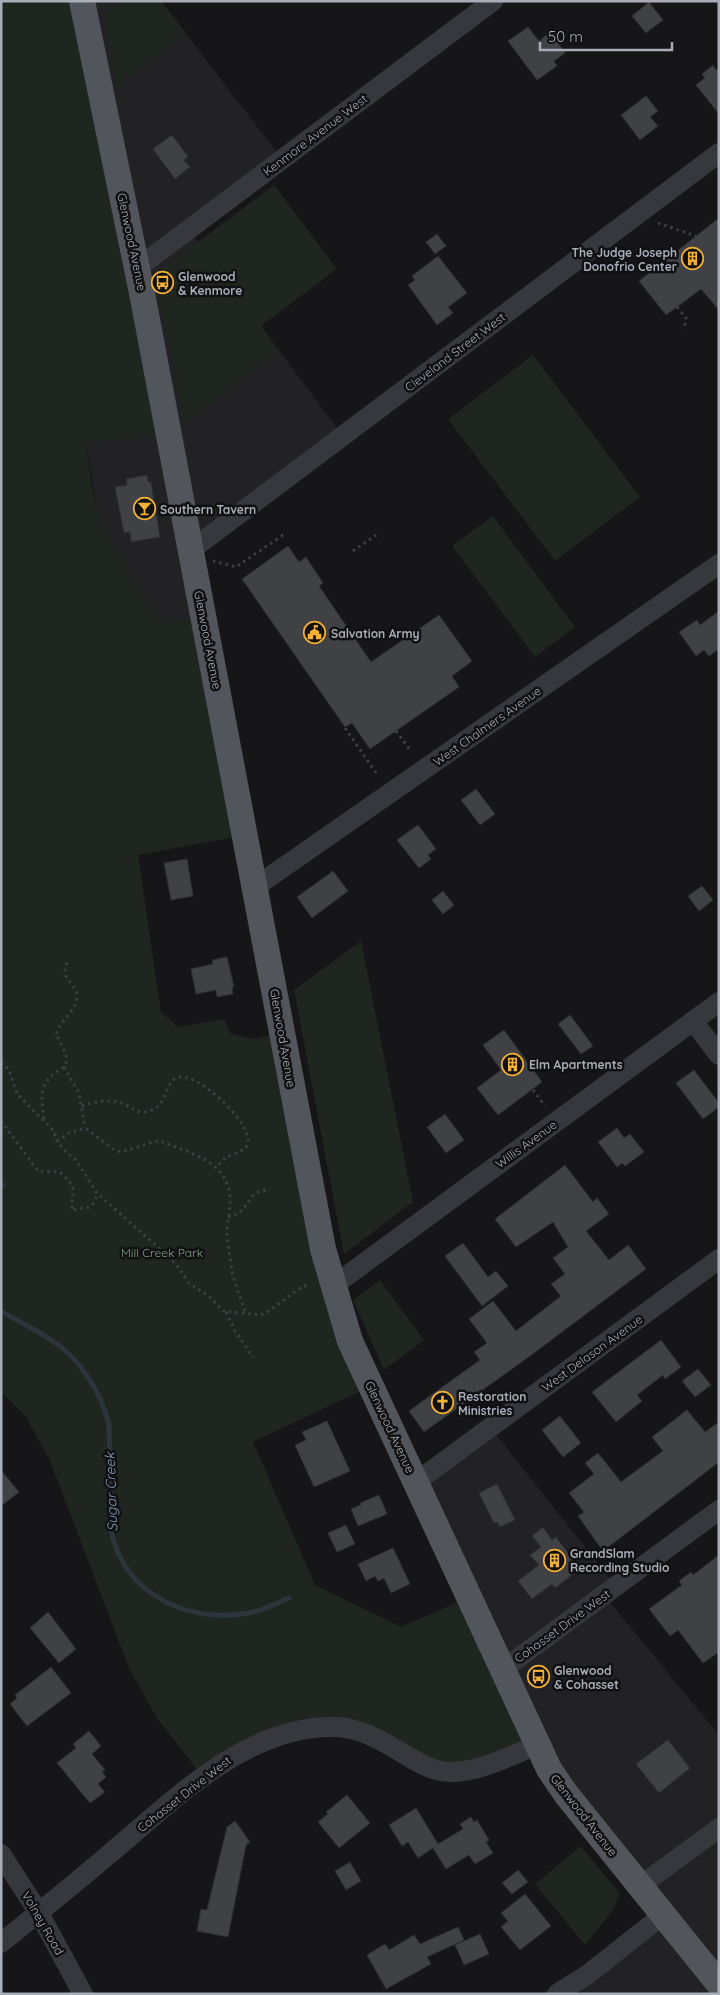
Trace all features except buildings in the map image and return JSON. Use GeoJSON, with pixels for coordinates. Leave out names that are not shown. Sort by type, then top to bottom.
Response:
{"type":"FeatureCollection","features":[{"type":"Feature","properties":{"kind":"main road","name":"Glenwood Avenue"},"geometry":{"type":"LineString","coordinates":[[85,3],[136,269],[202,555],[255,887],[323,1249],[322,1285],[350,1341],[549,1769],[566,1794],[719,1984]]}},
{"type":"Feature","properties":{"kind":"street","name":"Kenmore Avenue West"},"geometry":{"type":"LineString","coordinates":[[136,269],[493,1]]}},
{"type":"Feature","properties":{"kind":"street","name":"Cleveland Street West"},"geometry":{"type":"LineString","coordinates":[[202,555],[719,153]]}},
{"type":"Feature","properties":{"kind":"street","name":"West Chalmers Avenue"},"geometry":{"type":"LineString","coordinates":[[255,887],[719,564]]}},
{"type":"Feature","properties":{"kind":"street","name":"Willis Avenue"},"geometry":{"type":"LineString","coordinates":[[322,1285],[719,1002]]}},
{"type":"Feature","properties":{"kind":"street"},"geometry":{"type":"LineString","coordinates":[[693,1022],[719,1055]]}},
{"type":"Feature","properties":{"kind":"street","name":"West Delason Avenue"},"geometry":{"type":"LineString","coordinates":[[416,1482],[719,1259]]}},
{"type":"Feature","properties":{"kind":"street","name":"Cohasset Drive West"},"geometry":{"type":"LineString","coordinates":[[502,1670],[719,1510]]}},
{"type":"Feature","properties":{"kind":"street","name":"Cohasset Drive West"},"geometry":{"type":"LineString","coordinates":[[1,1943],[164,1807],[203,1777],[234,1756],[264,1742],[293,1732],[316,1727],[338,1727],[358,1731],[381,1740],[426,1766],[450,1772],[482,1766],[537,1744]]}},
{"type":"Feature","properties":{"kind":"street"},"geometry":{"type":"LineString","coordinates":[[640,1886],[719,1828]]}},
{"type":"Feature","properties":{"kind":"street","name":"Volney Road"},"geometry":{"type":"LineString","coordinates":[[1,1854],[39,1913],[84,1994]]}},
{"type":"Feature","properties":{"kind":"street"},"geometry":{"type":"LineString","coordinates":[[557,1994],[587,1975],[663,1915]]}},
{"type":"Feature","properties":{"kind":"path"},"geometry":{"type":"LineString","coordinates":[[658,223],[696,236]]}},
{"type":"Feature","properties":{"kind":"path"},"geometry":{"type":"LineString","coordinates":[[677,306],[686,318],[684,330]]}},
{"type":"Feature","properties":{"kind":"path"},"geometry":{"type":"LineString","coordinates":[[202,555],[236,568],[286,533]]}},
{"type":"Feature","properties":{"kind":"path"},"geometry":{"type":"LineString","coordinates":[[353,551],[376,535]]}},
{"type":"Feature","properties":{"kind":"path"},"geometry":{"type":"LineString","coordinates":[[345,728],[377,774]]}},
{"type":"Feature","properties":{"kind":"path"},"geometry":{"type":"LineString","coordinates":[[396,731],[410,750]]}},
{"type":"Feature","properties":{"kind":"path"},"geometry":{"type":"LineString","coordinates":[[44,1120],[41,1094],[43,1086],[48,1078],[64,1067],[67,1058],[56,1034],[59,1024],[70,1012],[77,996],[75,989],[67,980],[65,971],[68,959]]}},
{"type":"Feature","properties":{"kind":"path"},"geometry":{"type":"LineString","coordinates":[[1,1064],[4,1064],[9,1070],[17,1094],[53,1130],[57,1141],[76,1160],[97,1193],[176,1264],[189,1283],[204,1292],[226,1312],[242,1343],[253,1357]]}},
{"type":"Feature","properties":{"kind":"path"},"geometry":{"type":"LineString","coordinates":[[64,1067],[79,1093],[85,1128],[116,1151],[122,1152],[151,1141],[160,1141],[204,1158],[216,1167],[228,1186],[230,1198],[227,1237],[232,1270],[245,1312]]}},
{"type":"Feature","properties":{"kind":"path"},"geometry":{"type":"LineString","coordinates":[[82,1106],[94,1101],[105,1101],[126,1105],[135,1111],[152,1110],[161,1104],[172,1081],[180,1077],[189,1078],[233,1110],[242,1123],[248,1138],[246,1148],[226,1157],[216,1167]]}},
{"type":"Feature","properties":{"kind":"path"},"geometry":{"type":"LineString","coordinates":[[533,1090],[545,1106]]}},
{"type":"Feature","properties":{"kind":"path"},"geometry":{"type":"LineString","coordinates":[[1,1121],[38,1171],[60,1172],[73,1186],[72,1211],[79,1208],[88,1209],[93,1205],[97,1193]]}},
{"type":"Feature","properties":{"kind":"path"},"geometry":{"type":"LineString","coordinates":[[57,1141],[69,1133],[85,1128]]}},
{"type":"Feature","properties":{"kind":"path"},"geometry":{"type":"LineString","coordinates":[[228,1217],[242,1212],[257,1191],[270,1190]]}},
{"type":"Feature","properties":{"kind":"path"},"geometry":{"type":"LineString","coordinates":[[226,1312],[232,1310],[253,1315],[269,1312],[295,1291],[322,1285]]}},
{"type":"Feature","properties":{"kind":"shaded area"},"geometry":{"type":"Polygon","coordinates":[[[82,1],[161,1],[282,159],[189,230],[343,436],[192,550],[204,619],[160,623],[104,531],[98,515],[86,443],[169,434],[82,1]]]}},
{"type":"Feature","properties":{"kind":"shaded area"},"geometry":{"type":"Polygon","coordinates":[[[490,1427],[616,1586],[604,1595],[719,1735],[719,1994],[583,1994],[577,1982],[663,1915],[566,1794],[416,1482],[490,1427]]]}},
{"type":"Feature","properties":{"kind":"green space","name":"Mill Creek Park"},"geometry":{"type":"Polygon","coordinates":[[[1,1],[82,1],[169,434],[86,443],[95,499],[104,531],[160,623],[204,619],[246,835],[138,855],[161,1012],[178,1027],[224,1019],[231,1034],[255,1039],[282,1033],[371,1386],[253,1442],[315,1585],[401,1627],[469,1597],[537,1745],[466,1770],[404,1755],[316,1727],[203,1777],[157,1718],[129,1668],[49,1458],[24,1414],[1,1392],[1,1]]]}},
{"type":"Feature","properties":{"kind":"green space"},"geometry":{"type":"Polygon","coordinates":[[[121,1],[161,1],[186,33],[118,85],[104,14],[121,1]]]}},
{"type":"Feature","properties":{"kind":"green space"},"geometry":{"type":"Polygon","coordinates":[[[274,185],[337,269],[261,326],[279,351],[185,423],[155,274],[274,185]]]}},
{"type":"Feature","properties":{"kind":"green space"},"geometry":{"type":"Polygon","coordinates":[[[533,355],[640,497],[555,561],[448,419],[533,355]]]}},
{"type":"Feature","properties":{"kind":"green space"},"geometry":{"type":"Polygon","coordinates":[[[493,516],[575,627],[535,657],[452,546],[493,516]]]}},
{"type":"Feature","properties":{"kind":"green space"},"geometry":{"type":"Polygon","coordinates":[[[361,941],[413,1202],[344,1254],[294,990],[361,941]]]}},
{"type":"Feature","properties":{"kind":"green space"},"geometry":{"type":"Polygon","coordinates":[[[380,1280],[424,1340],[384,1370],[353,1300],[380,1280]]]}},
{"type":"Feature","properties":{"kind":"green space"},"geometry":{"type":"Polygon","coordinates":[[[581,1846],[620,1894],[612,1911],[585,1945],[535,1884],[581,1846]]]}},
{"type":"Feature","properties":{"kind":"waterway","name":"Sugar Creek"},"geometry":{"type":"LineString","coordinates":[[1,1311],[39,1332],[61,1347],[88,1376],[100,1399],[109,1424],[111,1531],[119,1554],[130,1573],[145,1588],[162,1600],[182,1609],[203,1614],[249,1613],[264,1609],[289,1598]]}},
{"type":"Feature","properties":{"kind":"place","name":"The Judge Joseph Donofrio Center"},"geometry":{"type":"Point","coordinates":[693,259]}},
{"type":"Feature","properties":{"kind":"place","name":"Glenwood & Kenmore"},"geometry":{"type":"Point","coordinates":[162,283]}},
{"type":"Feature","properties":{"kind":"place","name":"Southern Tavern"},"geometry":{"type":"Point","coordinates":[144,509]}},
{"type":"Feature","properties":{"kind":"place","name":"Salvation Army"},"geometry":{"type":"Point","coordinates":[315,633]}},
{"type":"Feature","properties":{"kind":"place","name":"Elm Apartments"},"geometry":{"type":"Point","coordinates":[513,1064]}},
{"type":"Feature","properties":{"kind":"place","name":"Restoration Ministries"},"geometry":{"type":"Point","coordinates":[442,1403]}},
{"type":"Feature","properties":{"kind":"place","name":"GrandSlam Recording Studio"},"geometry":{"type":"Point","coordinates":[554,1560]}},
{"type":"Feature","properties":{"kind":"place","name":"Glenwood & Cohasset"},"geometry":{"type":"Point","coordinates":[538,1677]}}]}
